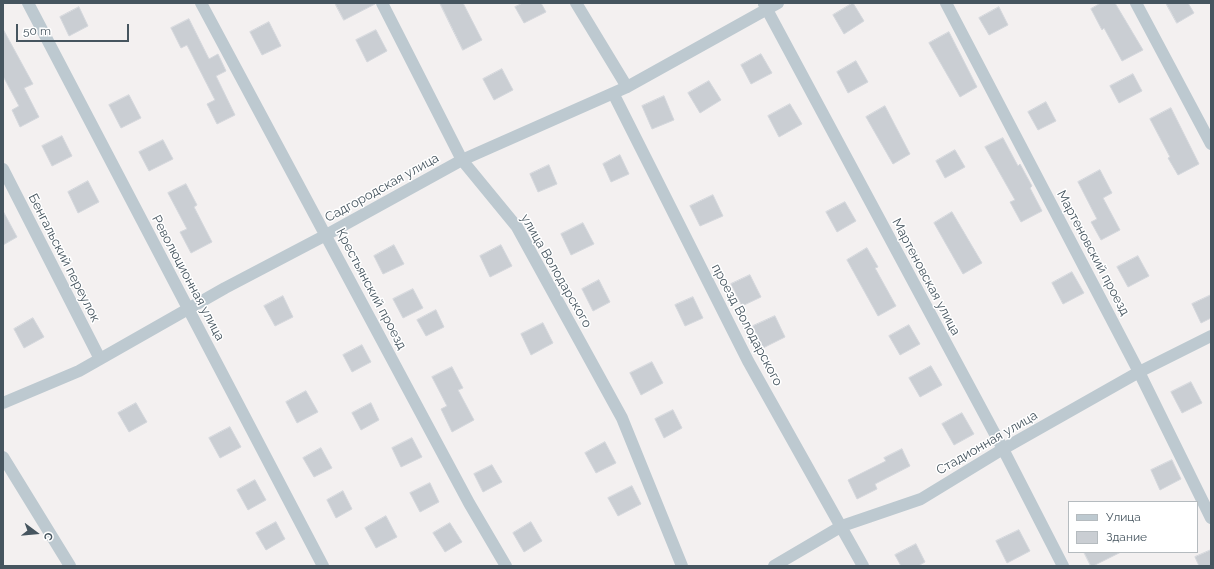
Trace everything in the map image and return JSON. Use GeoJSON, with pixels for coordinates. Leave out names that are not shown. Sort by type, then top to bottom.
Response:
{"type":"FeatureCollection","features":[{"type":"Feature","properties":{"kind":"street","name":"Революционная улица"},"geometry":{"type":"LineString","coordinates":[[28,3],[323,566]]}},
{"type":"Feature","properties":{"kind":"street","name":"Крестьянский проезд"},"geometry":{"type":"LineString","coordinates":[[202,3],[469,503],[506,566]]}},
{"type":"Feature","properties":{"kind":"street","name":"улица Володарского"},"geometry":{"type":"LineString","coordinates":[[382,3],[462,160],[517,227],[622,418],[682,566]]}},
{"type":"Feature","properties":{"kind":"street"},"geometry":{"type":"LineString","coordinates":[[576,3],[627,87]]}},
{"type":"Feature","properties":{"kind":"street","name":"Садгородская улица"},"geometry":{"type":"LineString","coordinates":[[3,403],[79,372],[225,288],[326,235],[462,160],[627,87],[765,6],[778,3]]}},
{"type":"Feature","properties":{"kind":"street","name":"Мартеновский проезд"},"geometry":{"type":"LineString","coordinates":[[946,3],[1139,372],[1211,518]]}},
{"type":"Feature","properties":{"kind":"street"},"geometry":{"type":"LineString","coordinates":[[1136,3],[1211,144]]}},
{"type":"Feature","properties":{"kind":"street","name":"Мартеновская улица"},"geometry":{"type":"LineString","coordinates":[[765,6],[1003,449],[1063,566]]}},
{"type":"Feature","properties":{"kind":"street","name":"проезд Володарского"},"geometry":{"type":"LineString","coordinates":[[613,93],[748,361],[842,526],[863,566]]}},
{"type":"Feature","properties":{"kind":"street","name":"Бенгальский переулок"},"geometry":{"type":"LineString","coordinates":[[3,169],[100,359]]}},
{"type":"Feature","properties":{"kind":"street","name":"Стадионная улица"},"geometry":{"type":"LineString","coordinates":[[774,566],[842,526],[921,499],[1003,449],[1139,372],[1211,336]]}},
{"type":"Feature","properties":{"kind":"street"},"geometry":{"type":"LineString","coordinates":[[3,457],[70,566]]}},
{"type":"Feature","properties":{"kind":"building"},"geometry":{"type":"Polygon","coordinates":[[[335,3],[375,3],[375,4],[344,20],[335,3]]]}},
{"type":"Feature","properties":{"kind":"building"},"geometry":{"type":"Polygon","coordinates":[[[440,3],[463,3],[482,40],[463,50],[440,3]]]}},
{"type":"Feature","properties":{"kind":"building"},"geometry":{"type":"Polygon","coordinates":[[[523,3],[541,3],[546,12],[524,23],[515,7],[523,3]]]}},
{"type":"Feature","properties":{"kind":"building"},"geometry":{"type":"Polygon","coordinates":[[[853,3],[864,21],[844,34],[833,15],[853,3]]]}},
{"type":"Feature","properties":{"kind":"building"},"geometry":{"type":"Polygon","coordinates":[[[1101,3],[1115,3],[1143,50],[1122,61],[1104,28],[1102,30],[1091,9],[1101,3]]]}},
{"type":"Feature","properties":{"kind":"building"},"geometry":{"type":"Polygon","coordinates":[[[1166,3],[1188,3],[1194,13],[1177,23],[1166,3]]]}},
{"type":"Feature","properties":{"kind":"building"},"geometry":{"type":"Polygon","coordinates":[[[79,7],[88,26],[69,36],[60,17],[79,7]]]}},
{"type":"Feature","properties":{"kind":"building"},"geometry":{"type":"Polygon","coordinates":[[[999,7],[1008,25],[989,35],[979,18],[999,7]]]}},
{"type":"Feature","properties":{"kind":"building"},"geometry":{"type":"Polygon","coordinates":[[[189,19],[209,59],[218,54],[226,71],[216,76],[235,115],[217,124],[207,104],[215,100],[187,45],[181,48],[171,28],[189,19]]]}},
{"type":"Feature","properties":{"kind":"building"},"geometry":{"type":"Polygon","coordinates":[[[269,22],[281,46],[262,55],[250,32],[269,22]]]}},
{"type":"Feature","properties":{"kind":"building"},"geometry":{"type":"Polygon","coordinates":[[[3,29],[33,84],[24,88],[39,117],[20,127],[12,110],[19,106],[3,76],[3,29]]]}},
{"type":"Feature","properties":{"kind":"building"},"geometry":{"type":"Polygon","coordinates":[[[376,30],[387,51],[367,62],[356,40],[376,30]]]}},
{"type":"Feature","properties":{"kind":"building"},"geometry":{"type":"Polygon","coordinates":[[[949,32],[977,87],[960,97],[929,43],[949,32]]]}},
{"type":"Feature","properties":{"kind":"building"},"geometry":{"type":"Polygon","coordinates":[[[761,54],[772,73],[751,84],[741,65],[761,54]]]}},
{"type":"Feature","properties":{"kind":"building"},"geometry":{"type":"Polygon","coordinates":[[[856,61],[868,82],[848,93],[837,72],[856,61]]]}},
{"type":"Feature","properties":{"kind":"building"},"geometry":{"type":"Polygon","coordinates":[[[502,69],[513,90],[494,100],[483,79],[502,69]]]}},
{"type":"Feature","properties":{"kind":"building"},"geometry":{"type":"Polygon","coordinates":[[[1133,74],[1142,91],[1119,103],[1110,86],[1133,74]]]}},
{"type":"Feature","properties":{"kind":"building"},"geometry":{"type":"Polygon","coordinates":[[[709,81],[721,100],[700,113],[688,93],[709,81]]]}},
{"type":"Feature","properties":{"kind":"building"},"geometry":{"type":"Polygon","coordinates":[[[129,95],[141,118],[121,128],[109,105],[129,95]]]}},
{"type":"Feature","properties":{"kind":"building"},"geometry":{"type":"Polygon","coordinates":[[[664,96],[674,120],[652,129],[642,106],[664,96]]]}},
{"type":"Feature","properties":{"kind":"building"},"geometry":{"type":"Polygon","coordinates":[[[1046,102],[1056,121],[1038,130],[1028,112],[1046,102]]]}},
{"type":"Feature","properties":{"kind":"building"},"geometry":{"type":"Polygon","coordinates":[[[790,104],[802,124],[779,137],[768,116],[790,104]]]}},
{"type":"Feature","properties":{"kind":"building"},"geometry":{"type":"Polygon","coordinates":[[[885,106],[910,154],[893,164],[866,117],[885,106]]]}},
{"type":"Feature","properties":{"kind":"building"},"geometry":{"type":"Polygon","coordinates":[[[1171,108],[1199,164],[1178,175],[1168,158],[1170,157],[1150,119],[1171,108]]]}},
{"type":"Feature","properties":{"kind":"building"},"geometry":{"type":"Polygon","coordinates":[[[62,136],[72,156],[52,166],[42,146],[62,136]]]}},
{"type":"Feature","properties":{"kind":"building"},"geometry":{"type":"Polygon","coordinates":[[[1003,138],[1018,166],[1020,164],[1032,186],[1030,188],[1042,211],[1021,222],[1010,202],[1015,200],[985,147],[1003,138]]]}},
{"type":"Feature","properties":{"kind":"building"},"geometry":{"type":"Polygon","coordinates":[[[163,140],[173,159],[149,171],[139,152],[163,140]]]}},
{"type":"Feature","properties":{"kind":"building"},"geometry":{"type":"Polygon","coordinates":[[[955,150],[965,167],[945,178],[936,161],[955,150]]]}},
{"type":"Feature","properties":{"kind":"building"},"geometry":{"type":"Polygon","coordinates":[[[620,155],[629,174],[611,182],[603,164],[620,155]]]}},
{"type":"Feature","properties":{"kind":"building"},"geometry":{"type":"Polygon","coordinates":[[[549,165],[557,184],[538,192],[530,174],[549,165]]]}},
{"type":"Feature","properties":{"kind":"building"},"geometry":{"type":"Polygon","coordinates":[[[1100,170],[1112,193],[1103,198],[1120,230],[1101,240],[1091,222],[1097,219],[1078,182],[1100,170]]]}},
{"type":"Feature","properties":{"kind":"building"},"geometry":{"type":"Polygon","coordinates":[[[88,181],[99,202],[78,213],[68,192],[88,181]]]}},
{"type":"Feature","properties":{"kind":"building"},"geometry":{"type":"Polygon","coordinates":[[[186,184],[197,205],[194,207],[212,242],[191,253],[180,232],[187,229],[168,193],[186,184]]]}},
{"type":"Feature","properties":{"kind":"building"},"geometry":{"type":"Polygon","coordinates":[[[713,195],[723,216],[700,226],[690,206],[713,195]]]}},
{"type":"Feature","properties":{"kind":"building"},"geometry":{"type":"Polygon","coordinates":[[[845,202],[856,221],[837,232],[826,212],[845,202]]]}},
{"type":"Feature","properties":{"kind":"building"},"geometry":{"type":"Polygon","coordinates":[[[3,211],[17,237],[3,245],[3,211]]]}},
{"type":"Feature","properties":{"kind":"building"},"geometry":{"type":"Polygon","coordinates":[[[952,212],[982,263],[963,274],[934,223],[952,212]]]}},
{"type":"Feature","properties":{"kind":"building"},"geometry":{"type":"Polygon","coordinates":[[[583,223],[594,244],[571,255],[561,234],[583,223]]]}},
{"type":"Feature","properties":{"kind":"building"},"geometry":{"type":"Polygon","coordinates":[[[394,245],[404,264],[383,274],[374,256],[394,245]]]}},
{"type":"Feature","properties":{"kind":"building"},"geometry":{"type":"Polygon","coordinates":[[[501,245],[512,266],[490,277],[480,256],[501,245]]]}},
{"type":"Feature","properties":{"kind":"building"},"geometry":{"type":"Polygon","coordinates":[[[867,248],[878,267],[875,268],[896,306],[878,316],[847,260],[867,248]]]}},
{"type":"Feature","properties":{"kind":"building"},"geometry":{"type":"Polygon","coordinates":[[[1138,256],[1149,276],[1128,287],[1117,267],[1138,256]]]}},
{"type":"Feature","properties":{"kind":"building"},"geometry":{"type":"Polygon","coordinates":[[[1072,272],[1084,293],[1063,304],[1052,283],[1072,272]]]}},
{"type":"Feature","properties":{"kind":"building"},"geometry":{"type":"Polygon","coordinates":[[[750,275],[761,297],[742,306],[731,284],[750,275]]]}},
{"type":"Feature","properties":{"kind":"building"},"geometry":{"type":"Polygon","coordinates":[[[599,280],[610,302],[593,311],[582,289],[599,280]]]}},
{"type":"Feature","properties":{"kind":"building"},"geometry":{"type":"Polygon","coordinates":[[[413,289],[423,308],[403,318],[393,299],[413,289]]]}},
{"type":"Feature","properties":{"kind":"building"},"geometry":{"type":"Polygon","coordinates":[[[1211,295],[1211,318],[1201,323],[1192,304],[1211,295]]]}},
{"type":"Feature","properties":{"kind":"building"},"geometry":{"type":"Polygon","coordinates":[[[283,296],[293,317],[275,326],[264,306],[283,296]]]}},
{"type":"Feature","properties":{"kind":"building"},"geometry":{"type":"Polygon","coordinates":[[[693,297],[703,318],[685,326],[675,305],[693,297]]]}},
{"type":"Feature","properties":{"kind":"building"},"geometry":{"type":"Polygon","coordinates":[[[436,310],[444,327],[426,336],[417,320],[436,310]]]}},
{"type":"Feature","properties":{"kind":"building"},"geometry":{"type":"Polygon","coordinates":[[[775,316],[785,337],[763,348],[753,326],[775,316]]]}},
{"type":"Feature","properties":{"kind":"building"},"geometry":{"type":"Polygon","coordinates":[[[33,318],[44,337],[24,348],[14,329],[33,318]]]}},
{"type":"Feature","properties":{"kind":"building"},"geometry":{"type":"Polygon","coordinates":[[[543,323],[553,343],[531,355],[521,334],[543,323]]]}},
{"type":"Feature","properties":{"kind":"building"},"geometry":{"type":"Polygon","coordinates":[[[909,325],[920,344],[900,355],[889,336],[909,325]]]}},
{"type":"Feature","properties":{"kind":"building"},"geometry":{"type":"Polygon","coordinates":[[[362,345],[371,362],[352,372],[343,355],[362,345]]]}},
{"type":"Feature","properties":{"kind":"building"},"geometry":{"type":"Polygon","coordinates":[[[652,362],[663,383],[641,395],[630,373],[652,362]]]}},
{"type":"Feature","properties":{"kind":"building"},"geometry":{"type":"Polygon","coordinates":[[[931,366],[942,385],[920,397],[909,378],[931,366]]]}},
{"type":"Feature","properties":{"kind":"building"},"geometry":{"type":"Polygon","coordinates":[[[452,367],[463,388],[458,390],[474,420],[452,432],[441,409],[447,406],[432,377],[452,367]]]}},
{"type":"Feature","properties":{"kind":"building"},"geometry":{"type":"Polygon","coordinates":[[[1191,382],[1202,403],[1182,413],[1171,392],[1191,382]]]}},
{"type":"Feature","properties":{"kind":"building"},"geometry":{"type":"Polygon","coordinates":[[[306,391],[318,412],[297,423],[286,402],[306,391]]]}},
{"type":"Feature","properties":{"kind":"building"},"geometry":{"type":"Polygon","coordinates":[[[136,403],[147,422],[129,432],[118,413],[136,403]]]}},
{"type":"Feature","properties":{"kind":"building"},"geometry":{"type":"Polygon","coordinates":[[[371,403],[379,420],[361,430],[352,413],[371,403]]]}},
{"type":"Feature","properties":{"kind":"building"},"geometry":{"type":"Polygon","coordinates":[[[673,410],[682,428],[664,438],[655,419],[673,410]]]}},
{"type":"Feature","properties":{"kind":"building"},"geometry":{"type":"Polygon","coordinates":[[[962,413],[974,434],[954,445],[942,424],[962,413]]]}},
{"type":"Feature","properties":{"kind":"building"},"geometry":{"type":"Polygon","coordinates":[[[230,427],[241,447],[220,458],[209,438],[230,427]]]}},
{"type":"Feature","properties":{"kind":"building"},"geometry":{"type":"Polygon","coordinates":[[[412,438],[422,457],[401,467],[392,448],[412,438]]]}},
{"type":"Feature","properties":{"kind":"building"},"geometry":{"type":"Polygon","coordinates":[[[605,442],[616,463],[596,473],[585,453],[605,442]]]}},
{"type":"Feature","properties":{"kind":"building"},"geometry":{"type":"Polygon","coordinates":[[[321,448],[332,468],[314,477],[303,458],[321,448]]]}},
{"type":"Feature","properties":{"kind":"building"},"geometry":{"type":"Polygon","coordinates":[[[902,449],[910,466],[875,484],[877,489],[857,499],[848,480],[886,461],[884,458],[902,449]]]}},
{"type":"Feature","properties":{"kind":"building"},"geometry":{"type":"Polygon","coordinates":[[[1172,460],[1181,479],[1160,490],[1151,470],[1172,460]]]}},
{"type":"Feature","properties":{"kind":"building"},"geometry":{"type":"Polygon","coordinates":[[[492,465],[502,482],[483,492],[474,474],[492,465]]]}},
{"type":"Feature","properties":{"kind":"building"},"geometry":{"type":"Polygon","coordinates":[[[255,480],[266,500],[248,510],[237,490],[255,480]]]}},
{"type":"Feature","properties":{"kind":"building"},"geometry":{"type":"Polygon","coordinates":[[[430,483],[439,502],[420,512],[410,493],[430,483]]]}},
{"type":"Feature","properties":{"kind":"building"},"geometry":{"type":"Polygon","coordinates":[[[632,486],[641,504],[618,516],[608,498],[632,486]]]}},
{"type":"Feature","properties":{"kind":"building"},"geometry":{"type":"Polygon","coordinates":[[[343,491],[352,509],[336,518],[327,500],[343,491]]]}},
{"type":"Feature","properties":{"kind":"building"},"geometry":{"type":"Polygon","coordinates":[[[386,516],[397,537],[376,548],[365,528],[386,516]]]}},
{"type":"Feature","properties":{"kind":"building"},"geometry":{"type":"Polygon","coordinates":[[[276,522],[285,539],[266,550],[256,533],[276,522]]]}},
{"type":"Feature","properties":{"kind":"building"},"geometry":{"type":"Polygon","coordinates":[[[531,522],[542,541],[524,552],[513,533],[531,522]]]}},
{"type":"Feature","properties":{"kind":"building"},"geometry":{"type":"Polygon","coordinates":[[[450,523],[462,542],[445,552],[433,533],[450,523]]]}},
{"type":"Feature","properties":{"kind":"building"},"geometry":{"type":"Polygon","coordinates":[[[1019,530],[1030,551],[1007,563],[996,541],[1019,530]]]}},
{"type":"Feature","properties":{"kind":"building"},"geometry":{"type":"Polygon","coordinates":[[[916,544],[925,562],[918,566],[901,566],[895,555],[916,544]]]}},
{"type":"Feature","properties":{"kind":"building"},"geometry":{"type":"Polygon","coordinates":[[[1211,550],[1211,566],[1199,566],[1195,557],[1211,550]]]}},
{"type":"Feature","properties":{"kind":"building"},"geometry":{"type":"Polygon","coordinates":[[[1084,553],[1119,553],[1093,566],[1091,566],[1084,553]]]}}]}
